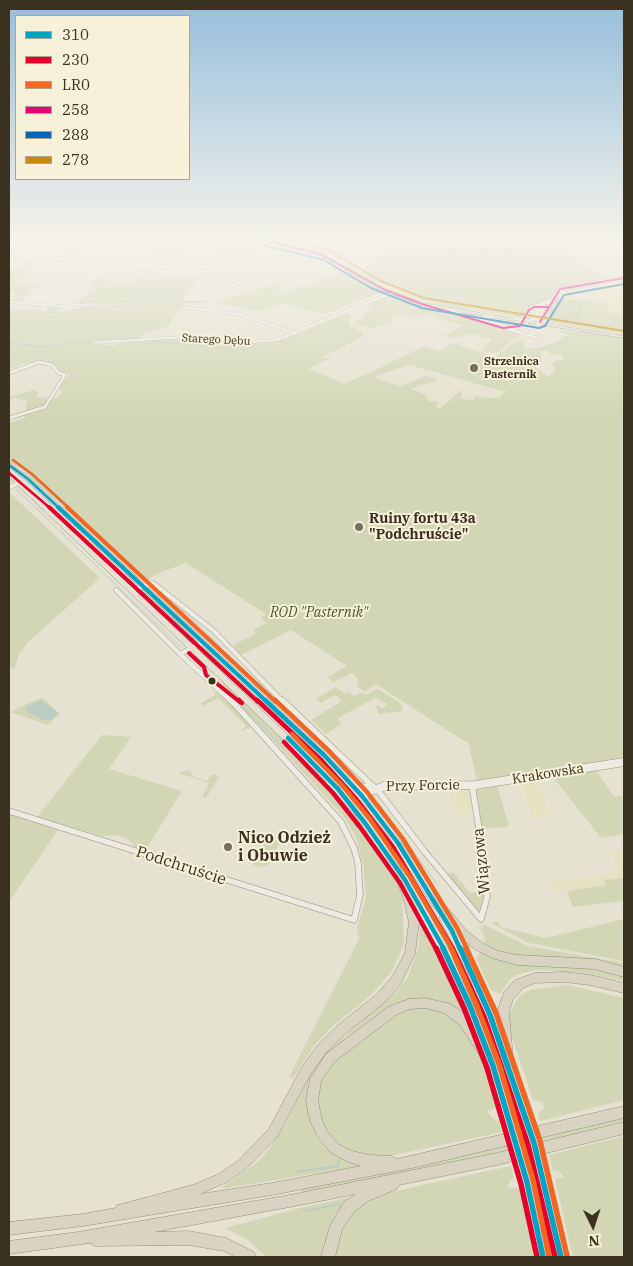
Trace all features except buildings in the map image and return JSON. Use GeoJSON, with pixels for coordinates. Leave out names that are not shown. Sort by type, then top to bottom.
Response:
{"type":"FeatureCollection","features":[{"type":"Feature","properties":{"kind":"highway"},"geometry":{"type":"LineString","coordinates":[[83,1220],[193,1191],[242,1165],[266,1141],[321,1050],[341,1030],[387,992],[407,962],[413,942],[413,915],[407,893],[391,858]]}},
{"type":"Feature","properties":{"kind":"highway"},"geometry":{"type":"LineString","coordinates":[[435,901],[463,934],[480,947],[496,955],[517,960],[595,964],[624,972]]}},
{"type":"Feature","properties":{"kind":"highway"},"geometry":{"type":"LineString","coordinates":[[507,1059],[503,1027],[504,1007],[511,991],[524,982],[543,977],[565,977],[590,980],[624,988]]}},
{"type":"Feature","properties":{"kind":"highway"},"geometry":{"type":"LineString","coordinates":[[412,1162],[359,1160],[342,1153],[329,1142],[316,1121],[312,1100],[316,1079],[325,1063],[337,1051],[392,1011],[409,1004],[425,1003],[447,1008],[464,1021],[493,1066]]}},
{"type":"Feature","properties":{"kind":"highway"},"geometry":{"type":"LineString","coordinates":[[9,1229],[83,1220],[272,1189],[412,1162],[624,1112]]}},
{"type":"Feature","properties":{"kind":"highway"},"geometry":{"type":"LineString","coordinates":[[9,1248],[78,1239],[256,1208],[420,1175],[624,1127]]}},
{"type":"Feature","properties":{"kind":"highway"},"geometry":{"type":"LineString","coordinates":[[328,1257],[336,1226],[349,1207],[374,1192],[420,1175]]}},
{"type":"Feature","properties":{"kind":"highway"},"geometry":{"type":"LineString","coordinates":[[78,1239],[189,1238],[226,1245],[248,1257]]}},
{"type":"Feature","properties":{"kind":"main road"},"geometry":{"type":"LineString","coordinates":[[410,298],[439,308],[514,319]]}},
{"type":"Feature","properties":{"kind":"main road"},"geometry":{"type":"LineString","coordinates":[[412,298],[459,311],[624,336]]}},
{"type":"Feature","properties":{"kind":"main road"},"geometry":{"type":"LineString","coordinates":[[9,466],[28,479],[319,750],[362,796],[398,844],[435,901],[471,970],[507,1059],[543,1180],[560,1257]]}},
{"type":"Feature","properties":{"kind":"main road"},"geometry":{"type":"LineString","coordinates":[[9,474],[305,754],[338,789],[391,858],[446,953],[470,1006],[493,1066],[527,1182],[543,1256]]}},
{"type":"Feature","properties":{"kind":"main road"},"geometry":{"type":"LineString","coordinates":[[71,532],[81,528]]}},
{"type":"Feature","properties":{"kind":"street","name":"Starego Dębu"},"geometry":{"type":"LineString","coordinates":[[104,342],[184,337],[262,342],[276,340],[373,298]]}},
{"type":"Feature","properties":{"kind":"street"},"geometry":{"type":"LineString","coordinates":[[518,332],[530,310],[552,300]]}},
{"type":"Feature","properties":{"kind":"street"},"geometry":{"type":"LineString","coordinates":[[530,336],[552,300]]}},
{"type":"Feature","properties":{"kind":"street"},"geometry":{"type":"LineString","coordinates":[[9,302],[60,306],[93,304]]}},
{"type":"Feature","properties":{"kind":"street"},"geometry":{"type":"LineString","coordinates":[[537,306],[548,307]]}},
{"type":"Feature","properties":{"kind":"street","name":"Starego Dębu"},"geometry":{"type":"LineString","coordinates":[[182,308],[238,314],[284,331],[296,332]]}},
{"type":"Feature","properties":{"kind":"street","name":"Starego Dębu"},"geometry":{"type":"LineString","coordinates":[[182,323],[192,308]]}},
{"type":"Feature","properties":{"kind":"street"},"geometry":{"type":"LineString","coordinates":[[439,308],[538,338]]}},
{"type":"Feature","properties":{"kind":"street"},"geometry":{"type":"LineString","coordinates":[[483,322],[482,318],[492,316]]}},
{"type":"Feature","properties":{"kind":"street"},"geometry":{"type":"LineString","coordinates":[[503,328],[520,326]]}},
{"type":"Feature","properties":{"kind":"street"},"geometry":{"type":"LineString","coordinates":[[9,373],[37,362],[52,365],[65,377],[49,397],[45,407],[9,418]]}},
{"type":"Feature","properties":{"kind":"street"},"geometry":{"type":"LineString","coordinates":[[9,487],[20,484]]}},
{"type":"Feature","properties":{"kind":"street"},"geometry":{"type":"LineString","coordinates":[[132,590],[153,583],[200,618],[239,655],[266,685],[333,746],[375,788]]}},
{"type":"Feature","properties":{"kind":"street"},"geometry":{"type":"LineString","coordinates":[[116,590],[180,654],[204,642]]}},
{"type":"Feature","properties":{"kind":"street","name":"Podchruście"},"geometry":{"type":"LineString","coordinates":[[9,811],[354,920],[360,895],[358,863],[354,848],[341,822],[236,705],[180,654]]}},
{"type":"Feature","properties":{"kind":"street","name":"Krakowska"},"geometry":{"type":"LineString","coordinates":[[472,785],[624,762]]}},
{"type":"Feature","properties":{"kind":"street","name":"Przy Forcie"},"geometry":{"type":"LineString","coordinates":[[348,780],[359,787],[375,788],[384,786],[472,785]]}},
{"type":"Feature","properties":{"kind":"street","name":"Wiązowa"},"geometry":{"type":"LineString","coordinates":[[375,788],[481,919],[487,897],[485,866],[472,785]]}},
{"type":"Feature","properties":{"kind":"street","name":"Przy Forcie"},"geometry":{"type":"LineString","coordinates":[[362,796],[375,788]]}},
{"type":"Feature","properties":{"kind":"street"},"geometry":{"type":"LineString","coordinates":[[338,789],[349,796],[362,796]]}},
{"type":"Feature","properties":{"kind":"shaded area"},"geometry":{"type":"Polygon","coordinates":[[[624,298],[624,314],[610,313],[607,304],[592,300],[562,299],[624,298]]]}},
{"type":"Feature","properties":{"kind":"shaded area"},"geometry":{"type":"Polygon","coordinates":[[[41,700],[58,713],[51,720],[42,720],[25,710],[26,707],[41,700]]]}},
{"type":"Feature","properties":{"kind":"shaded area"},"geometry":{"type":"Polygon","coordinates":[[[538,779],[550,817],[533,818],[520,782],[538,779]]]}},
{"type":"Feature","properties":{"kind":"shaded area"},"geometry":{"type":"Polygon","coordinates":[[[449,788],[469,788],[473,813],[454,813],[449,788]]]}},
{"type":"Feature","properties":{"kind":"shaded area"},"geometry":{"type":"Polygon","coordinates":[[[624,851],[624,878],[605,880],[607,885],[553,891],[550,883],[619,872],[610,853],[624,851]]]}},
{"type":"Feature","properties":{"kind":"green space"},"geometry":{"type":"Polygon","coordinates":[[[12,298],[24,298],[18,303],[9,302],[12,298]]]}},
{"type":"Feature","properties":{"kind":"green space","name":"ROD \"Pasternik\""},"geometry":{"type":"Polygon","coordinates":[[[82,298],[183,298],[181,300],[206,301],[206,303],[184,303],[168,326],[144,334],[137,339],[103,340],[94,341],[93,343],[112,346],[124,342],[186,338],[266,342],[288,338],[347,313],[352,315],[349,325],[363,333],[361,338],[320,358],[330,358],[308,369],[345,384],[425,346],[440,351],[452,343],[495,357],[519,340],[525,341],[523,344],[526,351],[528,351],[527,348],[538,348],[554,343],[568,335],[560,332],[561,330],[624,338],[624,759],[477,781],[468,741],[464,741],[376,684],[365,692],[358,687],[357,678],[352,673],[333,682],[327,677],[347,666],[291,630],[241,655],[233,645],[256,634],[253,630],[267,623],[261,618],[266,614],[186,563],[156,574],[146,582],[130,567],[132,565],[128,562],[124,563],[24,471],[9,462],[9,423],[26,418],[23,415],[27,411],[25,404],[28,401],[14,398],[9,401],[9,397],[34,390],[39,393],[35,397],[56,398],[63,392],[58,388],[70,374],[60,372],[52,364],[25,363],[9,369],[9,310],[44,312],[51,306],[63,306],[56,313],[58,313],[92,307],[173,301],[74,306],[82,298]],[[547,350],[540,352],[542,362],[529,361],[533,362],[530,365],[540,370],[544,375],[549,376],[556,369],[551,364],[557,360],[563,360],[563,356],[550,354],[547,350]],[[409,365],[376,376],[376,378],[400,386],[426,376],[435,378],[436,380],[411,389],[424,394],[429,401],[439,403],[435,407],[440,409],[461,390],[461,398],[473,401],[474,396],[500,397],[508,388],[503,391],[409,365]]]}},
{"type":"Feature","properties":{"kind":"green space"},"geometry":{"type":"Polygon","coordinates":[[[231,298],[367,298],[324,314],[284,303],[260,311],[216,303],[231,298]]]}},
{"type":"Feature","properties":{"kind":"green space"},"geometry":{"type":"Polygon","coordinates":[[[382,298],[404,298],[520,334],[519,338],[513,340],[496,353],[485,352],[482,351],[492,339],[473,334],[454,338],[444,336],[463,325],[434,318],[433,315],[421,315],[416,318],[402,313],[403,316],[394,315],[390,317],[393,321],[372,328],[355,324],[356,321],[363,320],[364,314],[371,310],[367,304],[382,298]]]}},
{"type":"Feature","properties":{"kind":"green space"},"geometry":{"type":"Polygon","coordinates":[[[416,298],[551,298],[529,308],[523,318],[444,306],[416,298]]]}},
{"type":"Feature","properties":{"kind":"green space"},"geometry":{"type":"Polygon","coordinates":[[[557,298],[584,301],[579,322],[546,319],[557,298]]]}},
{"type":"Feature","properties":{"kind":"green space"},"geometry":{"type":"Polygon","coordinates":[[[569,299],[605,302],[610,313],[624,314],[624,334],[547,322],[546,319],[566,321],[581,307],[584,301],[569,299]]]}},
{"type":"Feature","properties":{"kind":"green space"},"geometry":{"type":"Polygon","coordinates":[[[9,492],[100,578],[28,642],[19,654],[14,670],[9,664],[9,492]]]}},
{"type":"Feature","properties":{"kind":"green space"},"geometry":{"type":"Polygon","coordinates":[[[142,588],[197,640],[190,642],[138,592],[142,588]]]}},
{"type":"Feature","properties":{"kind":"green space"},"geometry":{"type":"Polygon","coordinates":[[[206,650],[319,754],[355,793],[346,791],[323,765],[202,653],[206,650]]]}},
{"type":"Feature","properties":{"kind":"green space"},"geometry":{"type":"Polygon","coordinates":[[[219,681],[227,685],[334,792],[390,868],[400,886],[402,895],[404,944],[392,971],[371,995],[332,1027],[313,1047],[293,1079],[289,1077],[359,939],[357,928],[366,898],[363,863],[356,838],[345,818],[263,729],[223,689],[223,685],[219,681]]]}},
{"type":"Feature","properties":{"kind":"green space"},"geometry":{"type":"Polygon","coordinates":[[[336,687],[345,694],[349,692],[354,696],[361,693],[366,695],[377,689],[401,704],[403,711],[379,714],[375,706],[378,705],[382,708],[387,704],[375,698],[338,718],[341,724],[326,734],[311,720],[342,701],[335,695],[321,703],[316,699],[336,687]]]}},
{"type":"Feature","properties":{"kind":"green space"},"geometry":{"type":"Polygon","coordinates":[[[217,691],[251,724],[250,728],[240,731],[246,726],[218,698],[203,706],[201,703],[215,695],[213,693],[217,691]]]}},
{"type":"Feature","properties":{"kind":"green space"},"geometry":{"type":"Polygon","coordinates":[[[42,697],[60,714],[48,725],[10,712],[42,697]]]}},
{"type":"Feature","properties":{"kind":"green space"},"geometry":{"type":"Polygon","coordinates":[[[102,735],[131,737],[109,769],[182,791],[145,851],[136,848],[129,840],[117,835],[102,836],[37,817],[102,735]]]}},
{"type":"Feature","properties":{"kind":"green space"},"geometry":{"type":"Polygon","coordinates":[[[189,770],[194,777],[207,781],[212,774],[220,776],[206,798],[202,797],[209,783],[178,773],[189,770]]]}},
{"type":"Feature","properties":{"kind":"green space"},"geometry":{"type":"Polygon","coordinates":[[[596,770],[614,797],[624,795],[624,834],[601,838],[553,777],[596,770]]]}},
{"type":"Feature","properties":{"kind":"green space"},"geometry":{"type":"Polygon","coordinates":[[[497,785],[509,827],[482,828],[475,792],[476,790],[497,785]]]}},
{"type":"Feature","properties":{"kind":"green space"},"geometry":{"type":"Polygon","coordinates":[[[9,814],[58,830],[9,902],[9,814]]]}},
{"type":"Feature","properties":{"kind":"green space"},"geometry":{"type":"Polygon","coordinates":[[[267,837],[280,841],[269,864],[262,867],[253,865],[267,837]]]}},
{"type":"Feature","properties":{"kind":"green space"},"geometry":{"type":"Polygon","coordinates":[[[453,872],[470,893],[485,892],[481,912],[448,876],[448,874],[453,872]]]}},
{"type":"Feature","properties":{"kind":"green space"},"geometry":{"type":"Polygon","coordinates":[[[624,878],[624,901],[573,907],[567,891],[606,885],[604,880],[624,878]]]}},
{"type":"Feature","properties":{"kind":"green space"},"geometry":{"type":"Polygon","coordinates":[[[420,918],[464,1010],[460,1012],[415,999],[323,1059],[316,1068],[308,1088],[307,1107],[317,1138],[324,1146],[340,1157],[361,1166],[220,1189],[258,1162],[268,1150],[286,1123],[318,1059],[398,990],[408,977],[418,949],[420,918]]]}},
{"type":"Feature","properties":{"kind":"green space"},"geometry":{"type":"Polygon","coordinates":[[[624,919],[624,961],[529,943],[491,923],[498,921],[500,927],[546,938],[624,919]]]}},
{"type":"Feature","properties":{"kind":"green space"},"geometry":{"type":"Polygon","coordinates":[[[485,925],[527,946],[619,962],[624,964],[624,970],[602,964],[506,954],[484,946],[485,938],[480,928],[485,925]]]}},
{"type":"Feature","properties":{"kind":"green space"},"geometry":{"type":"Polygon","coordinates":[[[481,952],[600,970],[624,977],[624,981],[583,973],[536,970],[516,975],[509,980],[500,994],[491,990],[476,958],[481,952]]]}},
{"type":"Feature","properties":{"kind":"green space"},"geometry":{"type":"Polygon","coordinates":[[[568,985],[624,998],[624,1100],[540,1121],[538,1113],[544,1109],[542,1102],[533,1100],[510,1031],[510,1013],[519,996],[530,990],[568,985]]]}},
{"type":"Feature","properties":{"kind":"green space"},"geometry":{"type":"Polygon","coordinates":[[[420,1006],[444,1012],[465,1028],[479,1054],[496,1108],[487,1111],[492,1118],[499,1121],[502,1132],[389,1156],[365,1155],[349,1151],[336,1143],[325,1130],[317,1108],[321,1078],[327,1066],[389,1018],[408,1009],[420,1006]]]}},
{"type":"Feature","properties":{"kind":"green space"},"geometry":{"type":"Polygon","coordinates":[[[624,1116],[624,1121],[524,1147],[301,1194],[300,1190],[523,1142],[624,1116]]]}},
{"type":"Feature","properties":{"kind":"green space"},"geometry":{"type":"Polygon","coordinates":[[[624,1136],[624,1257],[573,1257],[555,1179],[564,1177],[558,1171],[553,1171],[549,1155],[624,1136]]]}},
{"type":"Feature","properties":{"kind":"green space"},"geometry":{"type":"Polygon","coordinates":[[[511,1166],[514,1178],[509,1182],[508,1189],[520,1187],[534,1257],[335,1257],[343,1224],[354,1210],[366,1201],[386,1193],[511,1166]]]}},
{"type":"Feature","properties":{"kind":"green space"},"geometry":{"type":"Polygon","coordinates":[[[538,1181],[555,1257],[549,1257],[532,1182],[538,1181]]]}},
{"type":"Feature","properties":{"kind":"green space"},"geometry":{"type":"Polygon","coordinates":[[[355,1196],[341,1209],[331,1224],[322,1257],[267,1257],[248,1240],[225,1228],[304,1207],[355,1196]]]}},
{"type":"Feature","properties":{"kind":"waterway"},"geometry":{"type":"LineString","coordinates":[[515,316],[524,310],[520,304],[527,298]]}},
{"type":"Feature","properties":{"kind":"waterway"},"geometry":{"type":"LineString","coordinates":[[94,307],[172,301],[205,302]]}},
{"type":"Feature","properties":{"kind":"waterway"},"geometry":{"type":"LineString","coordinates":[[46,312],[58,313],[90,307]]}},
{"type":"Feature","properties":{"kind":"waterway"},"geometry":{"type":"LineString","coordinates":[[20,310],[41,311]]}},
{"type":"Feature","properties":{"kind":"waterway"},"geometry":{"type":"LineString","coordinates":[[9,343],[41,347],[115,338],[131,339]]}},
{"type":"Feature","properties":{"kind":"waterway"},"geometry":{"type":"LineString","coordinates":[[150,341],[248,350]]}},
{"type":"Feature","properties":{"kind":"waterway"},"geometry":{"type":"LineString","coordinates":[[9,460],[24,470],[86,525]]}},
{"type":"Feature","properties":{"kind":"waterway"},"geometry":{"type":"LineString","coordinates":[[14,487],[181,647]]}},
{"type":"Feature","properties":{"kind":"waterway"},"geometry":{"type":"LineString","coordinates":[[88,527],[147,581]]}},
{"type":"Feature","properties":{"kind":"waterway"},"geometry":{"type":"LineString","coordinates":[[151,585],[171,604],[186,613],[221,647]]}},
{"type":"Feature","properties":{"kind":"waterway"},"geometry":{"type":"LineString","coordinates":[[224,651],[308,729]]}},
{"type":"Feature","properties":{"kind":"waterway"},"geometry":{"type":"LineString","coordinates":[[231,694],[282,747]]}},
{"type":"Feature","properties":{"kind":"waterway"},"geometry":{"type":"LineString","coordinates":[[333,752],[337,757]]}},
{"type":"Feature","properties":{"kind":"waterway"},"geometry":{"type":"LineString","coordinates":[[380,805],[436,883]]}},
{"type":"Feature","properties":{"kind":"waterway"},"geometry":{"type":"LineString","coordinates":[[296,1172],[338,1166],[339,1160]]}},
{"type":"Feature","properties":{"kind":"waterway"},"geometry":{"type":"LineString","coordinates":[[305,1211],[339,1204],[340,1209]]}},
{"type":"Feature","properties":{"kind":"transit line","name":"288"},"geometry":{"type":"LineString","coordinates":[[397,298],[422,308],[453,315],[539,328],[545,326],[562,298]]}},
{"type":"Feature","properties":{"kind":"transit line","name":"258"},"geometry":{"type":"LineString","coordinates":[[406,298],[503,328],[520,326],[529,310],[534,307],[548,307]]}},
{"type":"Feature","properties":{"kind":"transit line","name":"278"},"geometry":{"type":"LineString","coordinates":[[424,298],[624,331]]}},
{"type":"Feature","properties":{"kind":"transit line","name":"258"},"geometry":{"type":"LineString","coordinates":[[540,322],[554,298]]}},
{"type":"Feature","properties":{"kind":"transit line","name":"LR0"},"geometry":{"type":"LineString","coordinates":[[13,460],[32,474],[329,751],[367,792],[403,839],[457,928],[496,1013],[540,1141],[567,1256]]}},
{"type":"Feature","properties":{"kind":"transit line","name":"310"},"geometry":{"type":"LineString","coordinates":[[9,465],[28,479],[325,756],[362,796],[398,843],[452,931],[490,1015],[534,1143],[561,1257]]}},
{"type":"Feature","properties":{"kind":"transit line","name":"230"},"geometry":{"type":"LineString","coordinates":[[9,473],[24,484],[321,760],[357,800],[393,847],[446,934],[484,1017],[528,1145],[555,1257]]}},
{"type":"Feature","properties":{"kind":"transit line","name":"230"},"geometry":{"type":"LineString","coordinates":[[189,653],[204,667],[206,675],[216,684],[227,689],[242,703]]}},
{"type":"Feature","properties":{"kind":"transit line","name":"LR0"},"geometry":{"type":"LineString","coordinates":[[292,734],[342,785],[370,819],[410,877],[452,950],[476,1004],[499,1064],[533,1180],[549,1256]]}},
{"type":"Feature","properties":{"kind":"transit line","name":"310"},"geometry":{"type":"LineString","coordinates":[[288,738],[338,789],[365,823],[405,880],[446,953],[470,1006],[493,1066],[527,1182],[543,1257]]}},
{"type":"Feature","properties":{"kind":"transit line","name":"230"},"geometry":{"type":"LineString","coordinates":[[284,742],[333,793],[360,827],[400,883],[440,956],[464,1008],[487,1068],[521,1184],[537,1257]]}},
{"type":"Feature","properties":{"kind":"place","name":"Strzelnica Pasternik"},"geometry":{"type":"Point","coordinates":[474,368]}},
{"type":"Feature","properties":{"kind":"place","name":"Ruiny fortu 43a \"Podchruście\""},"geometry":{"type":"Point","coordinates":[359,527]}},
{"type":"Feature","properties":{"kind":"place","name":"Nico Odzież i Obuwie"},"geometry":{"type":"Point","coordinates":[228,847]}}]}
